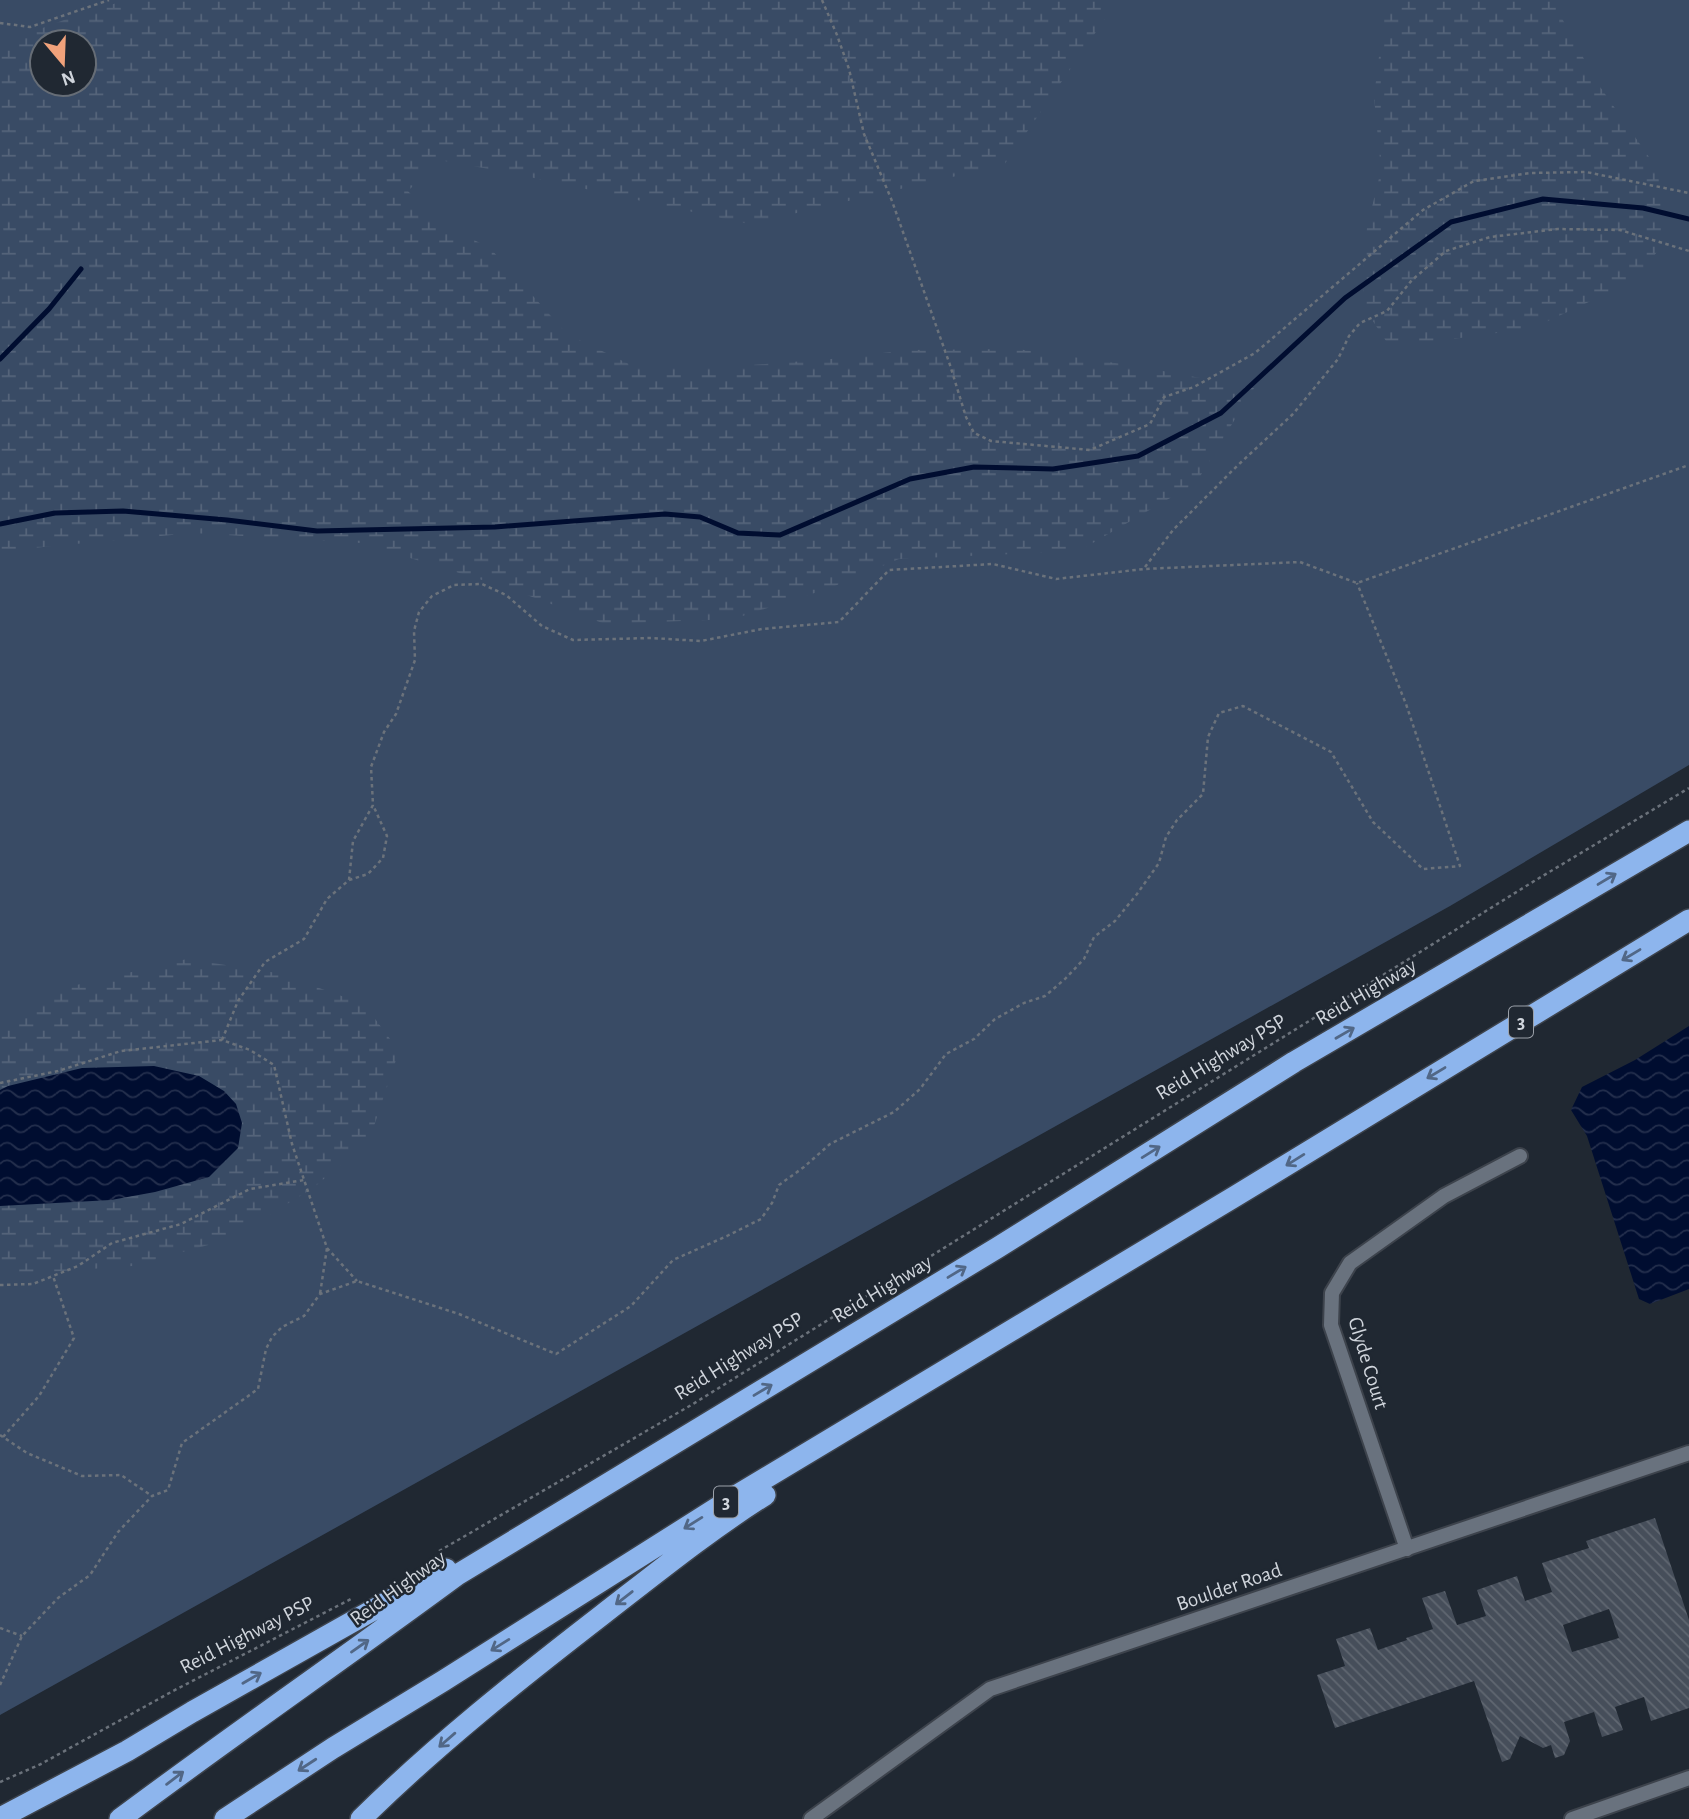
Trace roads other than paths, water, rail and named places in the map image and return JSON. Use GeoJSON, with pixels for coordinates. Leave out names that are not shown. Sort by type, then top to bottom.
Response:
{"type":"FeatureCollection","features":[{"type":"Feature","properties":{"kind":"highway","name":"Reid Highway"},"geometry":{"type":"LineString","coordinates":[[120,1819],[457,1575],[997,1248],[1294,1062],[1689,831]]}},
{"type":"Feature","properties":{"kind":"highway","name":"3"},"geometry":{"type":"LineString","coordinates":[[225,1819],[333,1748],[739,1494],[1689,920]]}},
{"type":"Feature","properties":{"kind":"highway"},"geometry":{"type":"LineString","coordinates":[[361,1819],[442,1744],[505,1691],[743,1509],[1234,1197]]}},
{"type":"Feature","properties":{"kind":"highway"},"geometry":{"type":"LineString","coordinates":[[0,1818],[127,1751],[705,1425]]}},
{"type":"Feature","properties":{"kind":"highway"},"geometry":{"type":"LineString","coordinates":[[0,1810],[127,1751]]}},
{"type":"Feature","properties":{"kind":"street","name":"Glyde Court"},"geometry":{"type":"LineString","coordinates":[[1407,1549],[1331,1325],[1332,1293],[1350,1263],[1444,1196],[1520,1156]]}},
{"type":"Feature","properties":{"kind":"street","name":"Boulder Road"},"geometry":{"type":"LineString","coordinates":[[811,1819],[990,1689],[1689,1453]]}},
{"type":"Feature","properties":{"kind":"street"},"geometry":{"type":"LineString","coordinates":[[1572,1819],[1689,1779]]}},
{"type":"Feature","properties":{"kind":"water"},"geometry":{"type":"Polygon","coordinates":[[[1689,1026],[1689,1289],[1650,1304],[1639,1299],[1587,1136],[1571,1110],[1582,1087],[1635,1060],[1689,1026]]]}},
{"type":"Feature","properties":{"kind":"water"},"geometry":{"type":"Polygon","coordinates":[[[154,1066],[199,1076],[224,1091],[236,1104],[242,1123],[238,1148],[209,1177],[155,1192],[111,1200],[0,1206],[0,1090],[82,1068],[154,1066]]]}},
{"type":"Feature","properties":{"kind":"waterway"},"geometry":{"type":"LineString","coordinates":[[0,524],[55,513],[123,511],[317,531],[495,527],[665,514],[700,517],[738,533],[780,535],[910,479],[974,467],[1053,469],[1138,456],[1221,413],[1345,298],[1451,222],[1543,199],[1643,208],[1689,219]]}},
{"type":"Feature","properties":{"kind":"waterway"},"geometry":{"type":"LineString","coordinates":[[0,359],[49,309],[81,269]]}}]}
